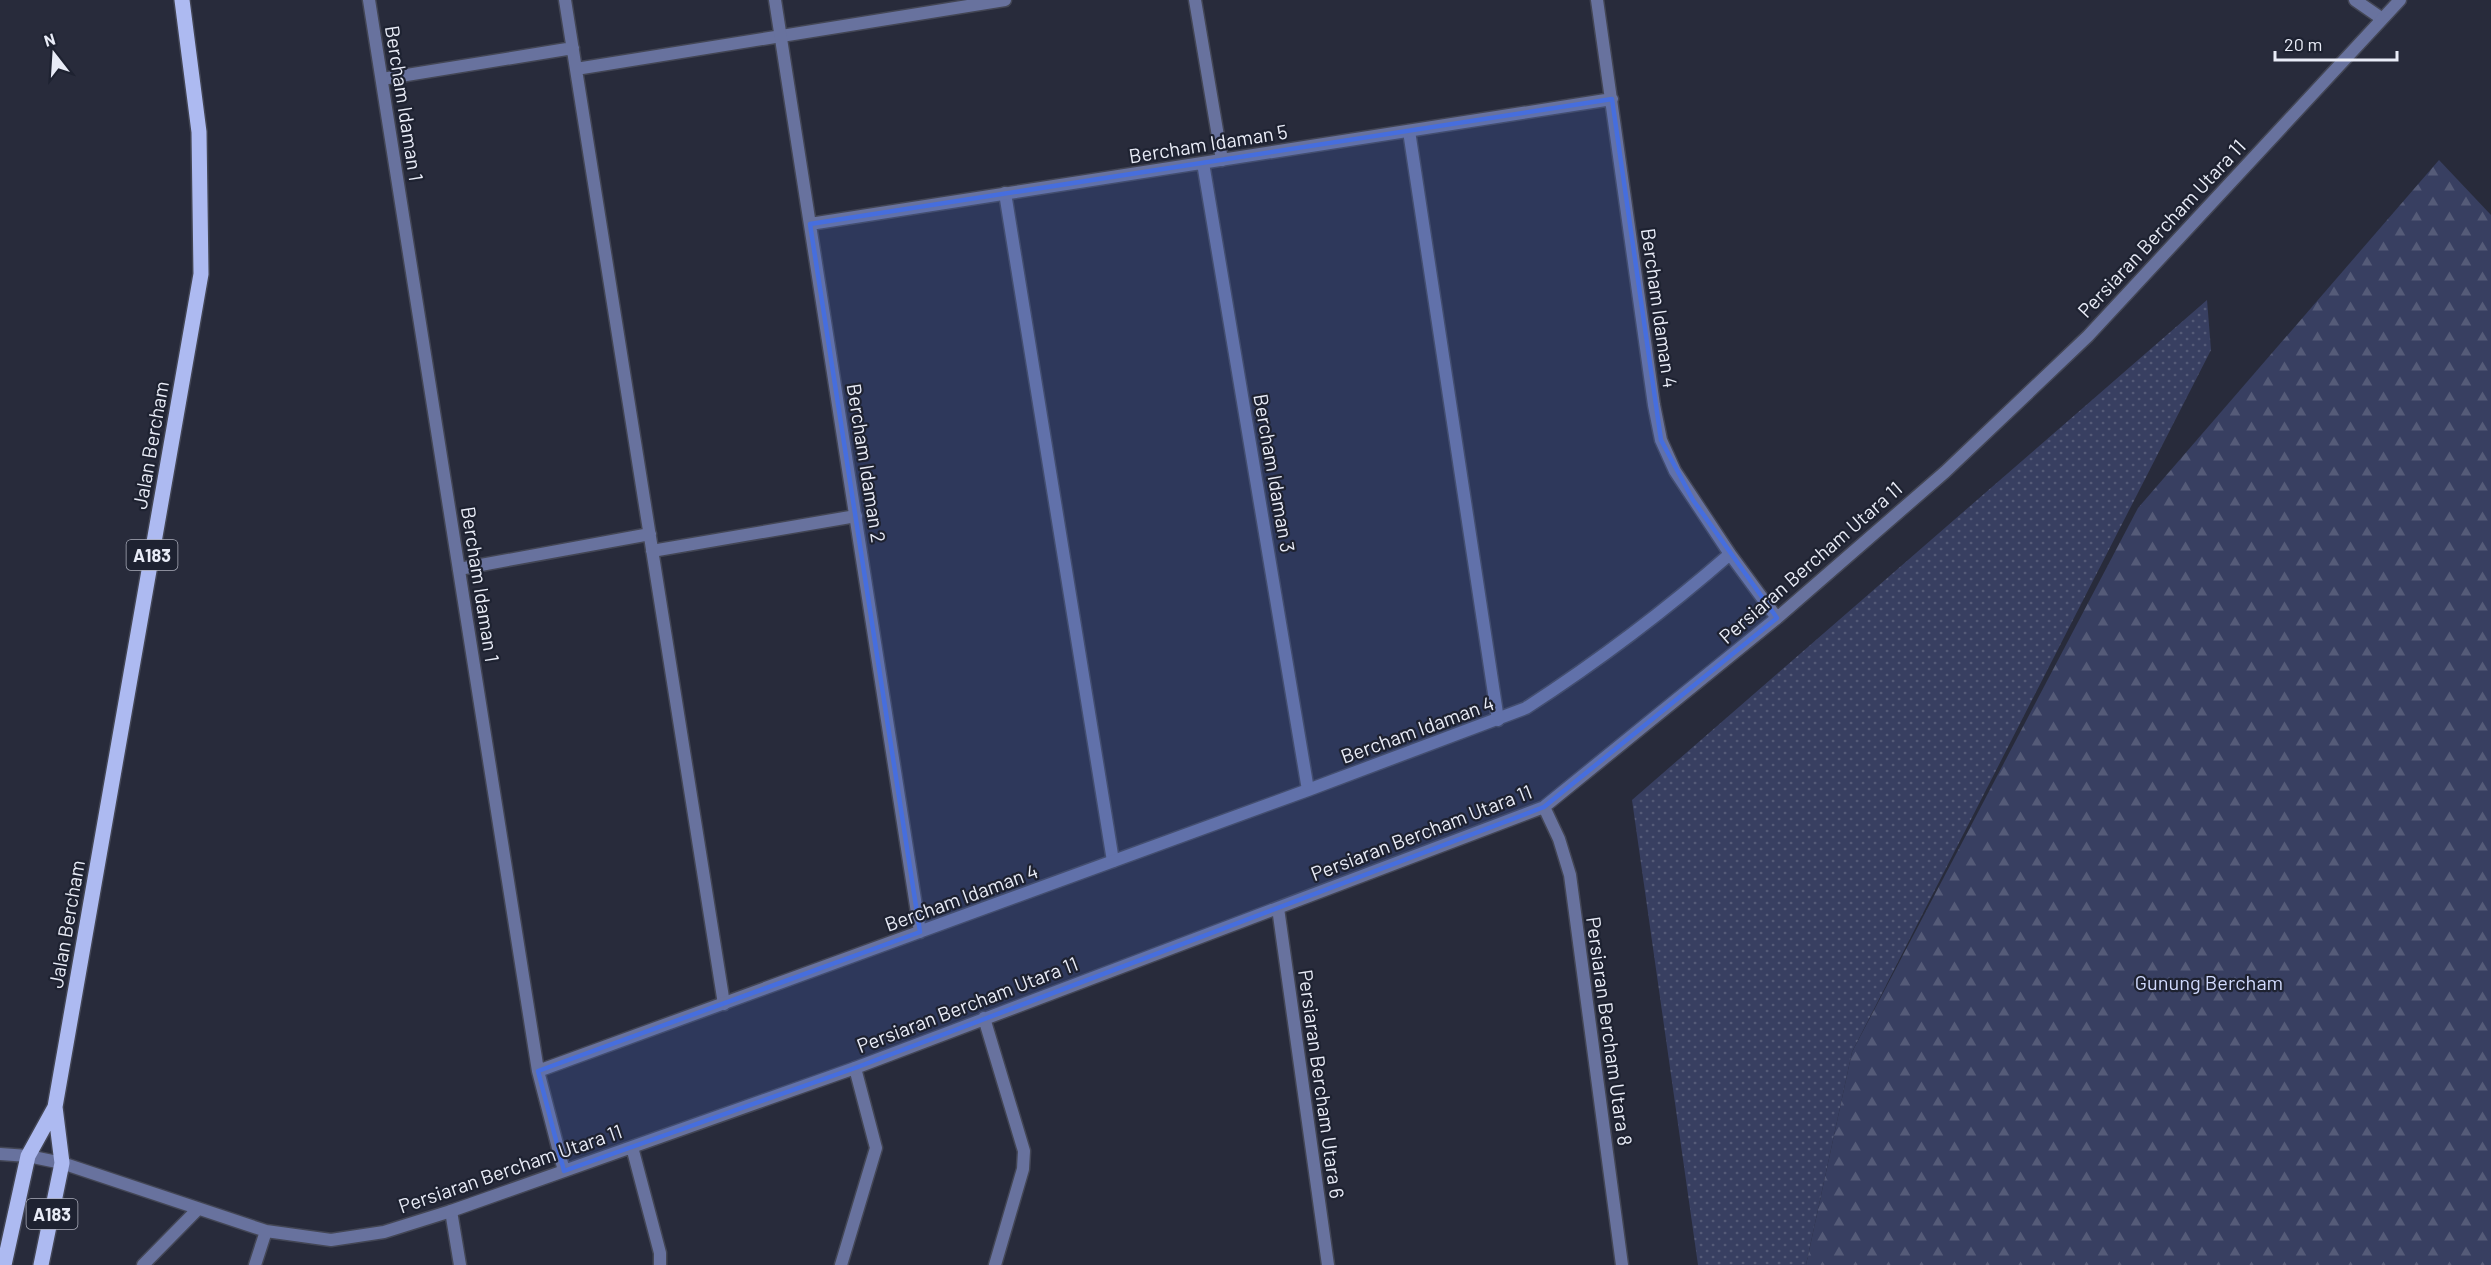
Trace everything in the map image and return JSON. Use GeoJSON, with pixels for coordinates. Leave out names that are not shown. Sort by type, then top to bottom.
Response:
{"type":"FeatureCollection","features":[{"type":"Feature","properties":{"kind":"main road","name":"Jalan Bercham"},"geometry":{"type":"LineString","coordinates":[[41,1265],[63,1163],[55,1107],[201,274],[199,132],[182,0]]}},
{"type":"Feature","properties":{"kind":"main road","name":"Jalan Bercham"},"geometry":{"type":"LineString","coordinates":[[4,1265],[28,1156],[55,1107]]}},
{"type":"Feature","properties":{"kind":"street","name":"Bercham Idaman 1"},"geometry":{"type":"LineString","coordinates":[[369,0],[538,1071],[564,1171]]}},
{"type":"Feature","properties":{"kind":"street"},"geometry":{"type":"LineString","coordinates":[[566,0],[724,1004]]}},
{"type":"Feature","properties":{"kind":"street","name":"Bercham Idaman 2"},"geometry":{"type":"LineString","coordinates":[[775,0],[920,932]]}},
{"type":"Feature","properties":{"kind":"street"},"geometry":{"type":"LineString","coordinates":[[576,69],[1005,0]]}},
{"type":"Feature","properties":{"kind":"street"},"geometry":{"type":"LineString","coordinates":[[1195,0],[1222,160]]}},
{"type":"Feature","properties":{"kind":"street","name":"Bercham Idaman 4"},"geometry":{"type":"LineString","coordinates":[[538,1071],[1526,708],[1686,593],[1730,554],[1675,471],[1661,440],[1654,405],[1597,0]]}},
{"type":"Feature","properties":{"kind":"street"},"geometry":{"type":"LineString","coordinates":[[2355,0],[2381,18]]}},
{"type":"Feature","properties":{"kind":"street","name":"Persiaran Bercham Utara 11"},"geometry":{"type":"LineString","coordinates":[[0,1154],[28,1156],[63,1163],[266,1231],[331,1240],[384,1232],[451,1211],[855,1068],[1544,807],[1777,618],[1945,471],[2088,336],[2400,0]]}},
{"type":"Feature","properties":{"kind":"street"},"geometry":{"type":"LineString","coordinates":[[382,79],[573,48]]}},
{"type":"Feature","properties":{"kind":"street","name":"Bercham Idaman 5"},"geometry":{"type":"LineString","coordinates":[[810,224],[1612,99]]}},
{"type":"Feature","properties":{"kind":"street"},"geometry":{"type":"LineString","coordinates":[[1409,131],[1498,720]]}},
{"type":"Feature","properties":{"kind":"street","name":"Bercham Idaman 3"},"geometry":{"type":"LineString","coordinates":[[1203,163],[1308,790]]}},
{"type":"Feature","properties":{"kind":"street"},"geometry":{"type":"LineString","coordinates":[[1005,194],[1113,861]]}},
{"type":"Feature","properties":{"kind":"street"},"geometry":{"type":"LineString","coordinates":[[652,551],[855,516]]}},
{"type":"Feature","properties":{"kind":"street"},"geometry":{"type":"LineString","coordinates":[[459,569],[650,534]]}},
{"type":"Feature","properties":{"kind":"street"},"geometry":{"type":"LineString","coordinates":[[1730,554],[1777,618]]}},
{"type":"Feature","properties":{"kind":"street","name":"Persiaran Bercham Utara 8"},"geometry":{"type":"LineString","coordinates":[[1544,807],[1559,839],[1570,875],[1622,1265]]}},
{"type":"Feature","properties":{"kind":"street","name":"Persiaran Bercham Utara 6"},"geometry":{"type":"LineString","coordinates":[[1278,908],[1328,1265]]}},
{"type":"Feature","properties":{"kind":"street"},"geometry":{"type":"LineString","coordinates":[[984,1018],[1024,1151],[1023,1169],[995,1265]]}},
{"type":"Feature","properties":{"kind":"street"},"geometry":{"type":"LineString","coordinates":[[841,1265],[876,1148],[855,1068]]}},
{"type":"Feature","properties":{"kind":"street"},"geometry":{"type":"LineString","coordinates":[[632,1147],[660,1253],[660,1265]]}},
{"type":"Feature","properties":{"kind":"street"},"geometry":{"type":"LineString","coordinates":[[143,1265],[198,1209]]}},
{"type":"Feature","properties":{"kind":"street"},"geometry":{"type":"LineString","coordinates":[[451,1211],[460,1265]]}},
{"type":"Feature","properties":{"kind":"street"},"geometry":{"type":"LineString","coordinates":[[255,1265],[266,1231]]}},
{"type":"Feature","properties":{"kind":"highlighted area"},"geometry":{"type":"Polygon","coordinates":[[[1612,99],[1661,440],[1693,500],[1777,618],[1544,807],[855,1068],[564,1171],[538,1071],[920,932],[810,224],[1612,99]]]}},
{"type":"Feature","properties":{"kind":"green space","name":"Gunung Bercham"},"geometry":{"type":"Polygon","coordinates":[[[2439,160],[2491,215],[2491,1265],[1806,1265],[1852,1052],[2138,508],[2439,160]]]}},
{"type":"Feature","properties":{"kind":"green space"},"geometry":{"type":"Polygon","coordinates":[[[2207,300],[2211,350],[1852,1052],[1806,1265],[1698,1265],[1632,800],[2207,300]]]}}]}
